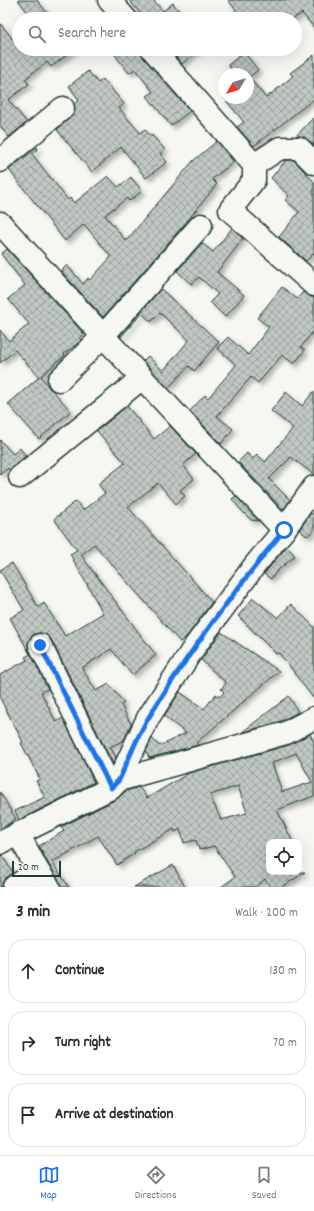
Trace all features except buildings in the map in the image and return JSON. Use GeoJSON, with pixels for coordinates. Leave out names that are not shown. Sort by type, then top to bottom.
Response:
{"type":"FeatureCollection","features":[{"type":"Feature","properties":{"kind":"street"},"geometry":{"type":"LineString","coordinates":[[109,0],[120,12]]}},
{"type":"Feature","properties":{"kind":"street"},"geometry":{"type":"LineString","coordinates":[[158,56],[254,165],[254,180],[230,210],[314,285]]}},
{"type":"Feature","properties":{"kind":"street"},"geometry":{"type":"LineString","coordinates":[[0,161],[63,108]]}},
{"type":"Feature","properties":{"kind":"street"},"geometry":{"type":"LineString","coordinates":[[254,165],[280,148],[298,148],[314,163]]}},
{"type":"Feature","properties":{"kind":"street"},"geometry":{"type":"LineString","coordinates":[[0,223],[284,530]]}},
{"type":"Feature","properties":{"kind":"street"},"geometry":{"type":"LineString","coordinates":[[59,380],[103,336],[201,224]]}},
{"type":"Feature","properties":{"kind":"street"},"geometry":{"type":"LineString","coordinates":[[20,477],[142,378]]}},
{"type":"Feature","properties":{"kind":"street"},"geometry":{"type":"LineString","coordinates":[[115,784],[148,718],[195,646],[256,565],[312,496]]}},
{"type":"Feature","properties":{"kind":"street"},"geometry":{"type":"LineString","coordinates":[[40,645],[115,784]]}},
{"type":"Feature","properties":{"kind":"street"},"geometry":{"type":"LineString","coordinates":[[14,887],[44,879],[9,838],[115,784],[286,732],[314,718]]}},
{"type":"Feature","properties":{"kind":"route"},"geometry":{"type":"LineString","coordinates":[[40,645],[111,788],[119,780],[148,718],[195,646],[284,530]]}}]}
